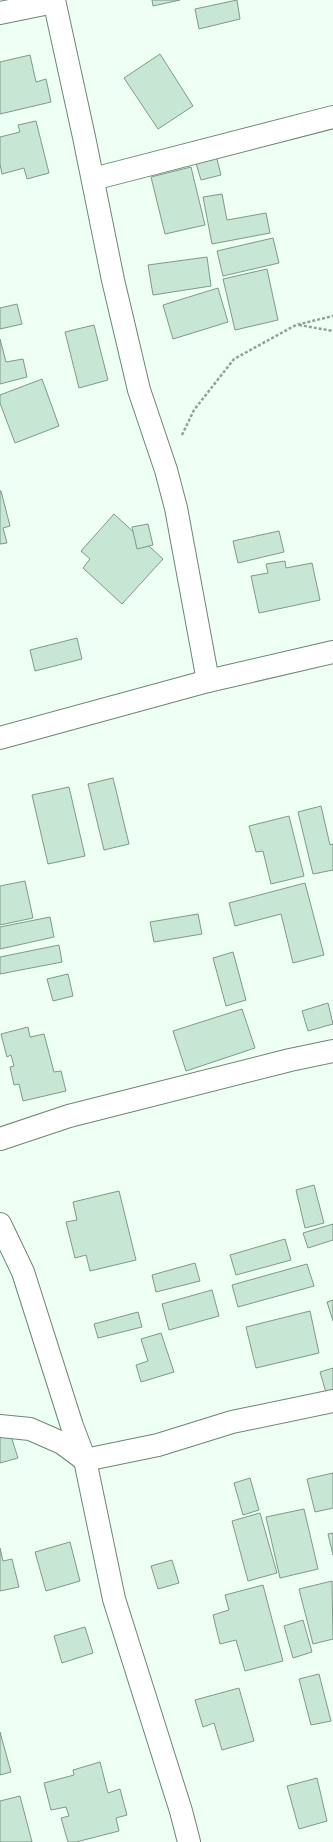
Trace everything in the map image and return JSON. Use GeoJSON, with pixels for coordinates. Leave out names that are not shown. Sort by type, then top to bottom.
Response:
{"type":"FeatureCollection","features":[{"type":"Feature","properties":{"kind":"street"},"geometry":{"type":"LineString","coordinates":[[0,13],[54,1],[93,179],[113,280],[139,390],[166,470],[176,508],[208,681]]}},
{"type":"Feature","properties":{"kind":"street"},"geometry":{"type":"LineString","coordinates":[[93,179],[333,117]]}},
{"type":"Feature","properties":{"kind":"street"},"geometry":{"type":"LineString","coordinates":[[0,738],[208,681],[333,652]]}},
{"type":"Feature","properties":{"kind":"street"},"geometry":{"type":"LineString","coordinates":[[0,1139],[68,1116],[290,1060],[333,1051]]}},
{"type":"Feature","properties":{"kind":"street"},"geometry":{"type":"LineString","coordinates":[[0,1224],[22,1272],[85,1460],[114,1599],[181,1810],[189,1842]]}},
{"type":"Feature","properties":{"kind":"street"},"geometry":{"type":"LineString","coordinates":[[0,1426],[30,1429],[62,1443],[85,1460],[158,1445],[232,1422],[333,1401]]}},
{"type":"Feature","properties":{"kind":"path"},"geometry":{"type":"LineString","coordinates":[[166,470],[194,410],[234,359],[296,325],[333,316]]}},
{"type":"Feature","properties":{"kind":"path"},"geometry":{"type":"LineString","coordinates":[[296,325],[333,330]]}},
{"type":"Feature","properties":{"kind":"building"},"geometry":{"type":"Polygon","coordinates":[[[152,0],[180,0],[153,6],[152,0]]]}},
{"type":"Feature","properties":{"kind":"building"},"geometry":{"type":"Polygon","coordinates":[[[237,0],[240,19],[199,29],[195,9],[237,0]]]}},
{"type":"Feature","properties":{"kind":"building"},"geometry":{"type":"Polygon","coordinates":[[[160,54],[193,106],[158,129],[124,78],[160,54]]]}},
{"type":"Feature","properties":{"kind":"building"},"geometry":{"type":"Polygon","coordinates":[[[30,55],[36,82],[46,79],[51,102],[0,114],[0,62],[30,55]]]}},
{"type":"Feature","properties":{"kind":"building"},"geometry":{"type":"Polygon","coordinates":[[[36,121],[49,173],[27,179],[24,168],[2,174],[0,164],[0,137],[20,132],[18,125],[36,121]]]}},
{"type":"Feature","properties":{"kind":"building"},"geometry":{"type":"Polygon","coordinates":[[[216,155],[221,175],[201,180],[195,160],[216,155]]]}},
{"type":"Feature","properties":{"kind":"building"},"geometry":{"type":"Polygon","coordinates":[[[191,167],[205,225],[165,234],[151,177],[191,167]]]}},
{"type":"Feature","properties":{"kind":"building"},"geometry":{"type":"Polygon","coordinates":[[[222,194],[227,220],[266,213],[270,233],[212,244],[203,197],[222,194]]]}},
{"type":"Feature","properties":{"kind":"building"},"geometry":{"type":"Polygon","coordinates":[[[273,238],[279,263],[223,276],[217,251],[273,238]]]}},
{"type":"Feature","properties":{"kind":"building"},"geometry":{"type":"Polygon","coordinates":[[[207,257],[211,286],[153,295],[148,265],[207,257]]]}},
{"type":"Feature","properties":{"kind":"building"},"geometry":{"type":"Polygon","coordinates":[[[267,269],[278,320],[235,330],[223,279],[267,269]]]}},
{"type":"Feature","properties":{"kind":"building"},"geometry":{"type":"Polygon","coordinates":[[[218,288],[228,322],[173,339],[163,305],[218,288]]]}},
{"type":"Feature","properties":{"kind":"building"},"geometry":{"type":"Polygon","coordinates":[[[17,304],[22,324],[0,329],[0,308],[17,304]]]}},
{"type":"Feature","properties":{"kind":"building"},"geometry":{"type":"Polygon","coordinates":[[[94,325],[108,380],[79,388],[65,332],[94,325]]]}},
{"type":"Feature","properties":{"kind":"building"},"geometry":{"type":"Polygon","coordinates":[[[0,339],[6,362],[23,359],[27,377],[0,384],[0,339]]]}},
{"type":"Feature","properties":{"kind":"building"},"geometry":{"type":"Polygon","coordinates":[[[42,379],[59,426],[15,443],[0,403],[0,395],[42,379]]]}},
{"type":"Feature","properties":{"kind":"building"},"geometry":{"type":"Polygon","coordinates":[[[0,491],[10,526],[3,528],[7,543],[0,544],[0,491]]]}},
{"type":"Feature","properties":{"kind":"building"},"geometry":{"type":"Polygon","coordinates":[[[114,514],[163,559],[122,604],[83,568],[90,559],[81,551],[114,514]]]}},
{"type":"Feature","properties":{"kind":"building"},"geometry":{"type":"Polygon","coordinates":[[[148,524],[153,545],[137,549],[132,527],[148,524]]]}},
{"type":"Feature","properties":{"kind":"building"},"geometry":{"type":"Polygon","coordinates":[[[279,531],[284,552],[238,563],[233,541],[279,531]]]}},
{"type":"Feature","properties":{"kind":"building"},"geometry":{"type":"Polygon","coordinates":[[[285,561],[286,568],[312,563],[320,600],[259,613],[251,576],[268,573],[266,564],[285,561]]]}},
{"type":"Feature","properties":{"kind":"building"},"geometry":{"type":"Polygon","coordinates":[[[77,638],[82,659],[35,671],[30,650],[77,638]]]}},
{"type":"Feature","properties":{"kind":"building"},"geometry":{"type":"Polygon","coordinates":[[[113,778],[129,844],[104,850],[88,784],[113,778]]]}},
{"type":"Feature","properties":{"kind":"building"},"geometry":{"type":"Polygon","coordinates":[[[69,787],[85,856],[48,864],[32,795],[69,787]]]}},
{"type":"Feature","properties":{"kind":"building"},"geometry":{"type":"Polygon","coordinates":[[[321,806],[330,845],[333,844],[333,870],[313,874],[298,812],[321,806]]]}},
{"type":"Feature","properties":{"kind":"building"},"geometry":{"type":"Polygon","coordinates":[[[289,816],[304,876],[271,884],[263,851],[256,852],[249,826],[289,816]]]}},
{"type":"Feature","properties":{"kind":"building"},"geometry":{"type":"Polygon","coordinates":[[[25,881],[33,918],[0,925],[0,886],[25,881]]]}},
{"type":"Feature","properties":{"kind":"building"},"geometry":{"type":"Polygon","coordinates":[[[305,883],[324,955],[293,963],[281,914],[235,926],[229,903],[305,883]]]}},
{"type":"Feature","properties":{"kind":"building"},"geometry":{"type":"Polygon","coordinates":[[[198,914],[202,934],[154,942],[150,922],[198,914]]]}},
{"type":"Feature","properties":{"kind":"building"},"geometry":{"type":"Polygon","coordinates":[[[50,917],[54,937],[0,949],[0,927],[50,917]]]}},
{"type":"Feature","properties":{"kind":"building"},"geometry":{"type":"Polygon","coordinates":[[[59,945],[62,962],[0,974],[0,957],[59,945]]]}},
{"type":"Feature","properties":{"kind":"building"},"geometry":{"type":"Polygon","coordinates":[[[233,952],[246,1000],[226,1006],[213,958],[233,952]]]}},
{"type":"Feature","properties":{"kind":"building"},"geometry":{"type":"Polygon","coordinates":[[[68,974],[73,996],[53,1001],[47,979],[68,974]]]}},
{"type":"Feature","properties":{"kind":"building"},"geometry":{"type":"Polygon","coordinates":[[[328,1003],[333,1024],[308,1031],[302,1011],[328,1003]]]}},
{"type":"Feature","properties":{"kind":"building"},"geometry":{"type":"Polygon","coordinates":[[[242,1009],[255,1048],[186,1071],[173,1031],[242,1009]]]}},
{"type":"Feature","properties":{"kind":"building"},"geometry":{"type":"Polygon","coordinates":[[[28,1027],[30,1037],[44,1034],[54,1072],[61,1071],[66,1091],[23,1101],[19,1084],[14,1085],[10,1067],[14,1066],[11,1055],[7,1057],[1,1034],[28,1027]]]}},
{"type":"Feature","properties":{"kind":"building"},"geometry":{"type":"Polygon","coordinates":[[[314,1185],[324,1223],[305,1228],[296,1190],[314,1185]]]}},
{"type":"Feature","properties":{"kind":"building"},"geometry":{"type":"Polygon","coordinates":[[[119,1191],[136,1260],[90,1271],[86,1255],[75,1258],[66,1222],[77,1220],[73,1202],[119,1191]]]}},
{"type":"Feature","properties":{"kind":"building"},"geometry":{"type":"Polygon","coordinates":[[[333,1224],[333,1240],[308,1248],[303,1233],[333,1224]]]}},
{"type":"Feature","properties":{"kind":"building"},"geometry":{"type":"Polygon","coordinates":[[[285,1239],[291,1260],[236,1275],[230,1255],[285,1239]]]}},
{"type":"Feature","properties":{"kind":"building"},"geometry":{"type":"Polygon","coordinates":[[[195,1263],[200,1281],[156,1292],[152,1275],[195,1263]]]}},
{"type":"Feature","properties":{"kind":"building"},"geometry":{"type":"Polygon","coordinates":[[[307,1264],[314,1286],[238,1307],[232,1285],[307,1264]]]}},
{"type":"Feature","properties":{"kind":"building"},"geometry":{"type":"Polygon","coordinates":[[[212,1290],[219,1316],[169,1330],[162,1304],[212,1290]]]}},
{"type":"Feature","properties":{"kind":"building"},"geometry":{"type":"Polygon","coordinates":[[[333,1300],[333,1321],[327,1302],[333,1300]]]}},
{"type":"Feature","properties":{"kind":"building"},"geometry":{"type":"Polygon","coordinates":[[[310,1311],[319,1353],[256,1368],[246,1327],[310,1311]]]}},
{"type":"Feature","properties":{"kind":"building"},"geometry":{"type":"Polygon","coordinates":[[[138,1312],[142,1327],[98,1338],[94,1324],[138,1312]]]}},
{"type":"Feature","properties":{"kind":"building"},"geometry":{"type":"Polygon","coordinates":[[[161,1333],[174,1372],[141,1382],[136,1365],[148,1361],[141,1339],[161,1333]]]}},
{"type":"Feature","properties":{"kind":"building"},"geometry":{"type":"Polygon","coordinates":[[[333,1368],[333,1395],[327,1396],[320,1372],[333,1368]]]}},
{"type":"Feature","properties":{"kind":"building"},"geometry":{"type":"Polygon","coordinates":[[[9,1430],[18,1458],[0,1463],[0,1433],[9,1430]]]}},
{"type":"Feature","properties":{"kind":"building"},"geometry":{"type":"Polygon","coordinates":[[[333,1473],[333,1508],[315,1512],[307,1479],[333,1473]]]}},
{"type":"Feature","properties":{"kind":"building"},"geometry":{"type":"Polygon","coordinates":[[[250,1478],[259,1510],[243,1515],[234,1483],[250,1478]]]}},
{"type":"Feature","properties":{"kind":"building"},"geometry":{"type":"Polygon","coordinates":[[[304,1509],[318,1569],[280,1578],[266,1517],[304,1509]]]}},
{"type":"Feature","properties":{"kind":"building"},"geometry":{"type":"Polygon","coordinates":[[[260,1513],[277,1573],[248,1581],[232,1521],[260,1513]]]}},
{"type":"Feature","properties":{"kind":"building"},"geometry":{"type":"Polygon","coordinates":[[[333,1533],[333,1555],[328,1534],[333,1533]]]}},
{"type":"Feature","properties":{"kind":"building"},"geometry":{"type":"Polygon","coordinates":[[[70,1542],[80,1581],[46,1591],[35,1552],[70,1542]]]}},
{"type":"Feature","properties":{"kind":"building"},"geometry":{"type":"Polygon","coordinates":[[[0,1548],[3,1561],[12,1559],[19,1587],[0,1591],[0,1548]]]}},
{"type":"Feature","properties":{"kind":"building"},"geometry":{"type":"Polygon","coordinates":[[[172,1560],[179,1583],[158,1589],[151,1566],[172,1560]]]}},
{"type":"Feature","properties":{"kind":"building"},"geometry":{"type":"Polygon","coordinates":[[[332,1581],[333,1639],[313,1644],[299,1589],[332,1581]]]}},
{"type":"Feature","properties":{"kind":"building"},"geometry":{"type":"Polygon","coordinates":[[[263,1585],[283,1661],[245,1671],[236,1640],[220,1644],[213,1615],[229,1610],[225,1595],[263,1585]]]}},
{"type":"Feature","properties":{"kind":"building"},"geometry":{"type":"Polygon","coordinates":[[[303,1620],[312,1652],[293,1658],[284,1626],[303,1620]]]}},
{"type":"Feature","properties":{"kind":"building"},"geometry":{"type":"Polygon","coordinates":[[[85,1627],[93,1653],[62,1663],[54,1636],[85,1627]]]}},
{"type":"Feature","properties":{"kind":"building"},"geometry":{"type":"Polygon","coordinates":[[[319,1674],[331,1721],[311,1725],[299,1679],[319,1674]]]}},
{"type":"Feature","properties":{"kind":"building"},"geometry":{"type":"Polygon","coordinates":[[[239,1688],[254,1741],[222,1750],[214,1723],[203,1727],[195,1700],[239,1688]]]}},
{"type":"Feature","properties":{"kind":"building"},"geometry":{"type":"Polygon","coordinates":[[[0,1732],[11,1772],[0,1775],[0,1732]]]}},
{"type":"Feature","properties":{"kind":"building"},"geometry":{"type":"Polygon","coordinates":[[[100,1762],[108,1793],[120,1789],[127,1815],[116,1818],[119,1831],[76,1842],[68,1842],[61,1818],[69,1816],[66,1807],[51,1810],[44,1783],[74,1775],[73,1770],[100,1762]]]}},
{"type":"Feature","properties":{"kind":"building"},"geometry":{"type":"Polygon","coordinates":[[[317,1778],[327,1821],[299,1829],[287,1786],[317,1778]]]}},
{"type":"Feature","properties":{"kind":"building"},"geometry":{"type":"Polygon","coordinates":[[[20,1796],[32,1842],[0,1842],[0,1801],[20,1796]]]}}]}
